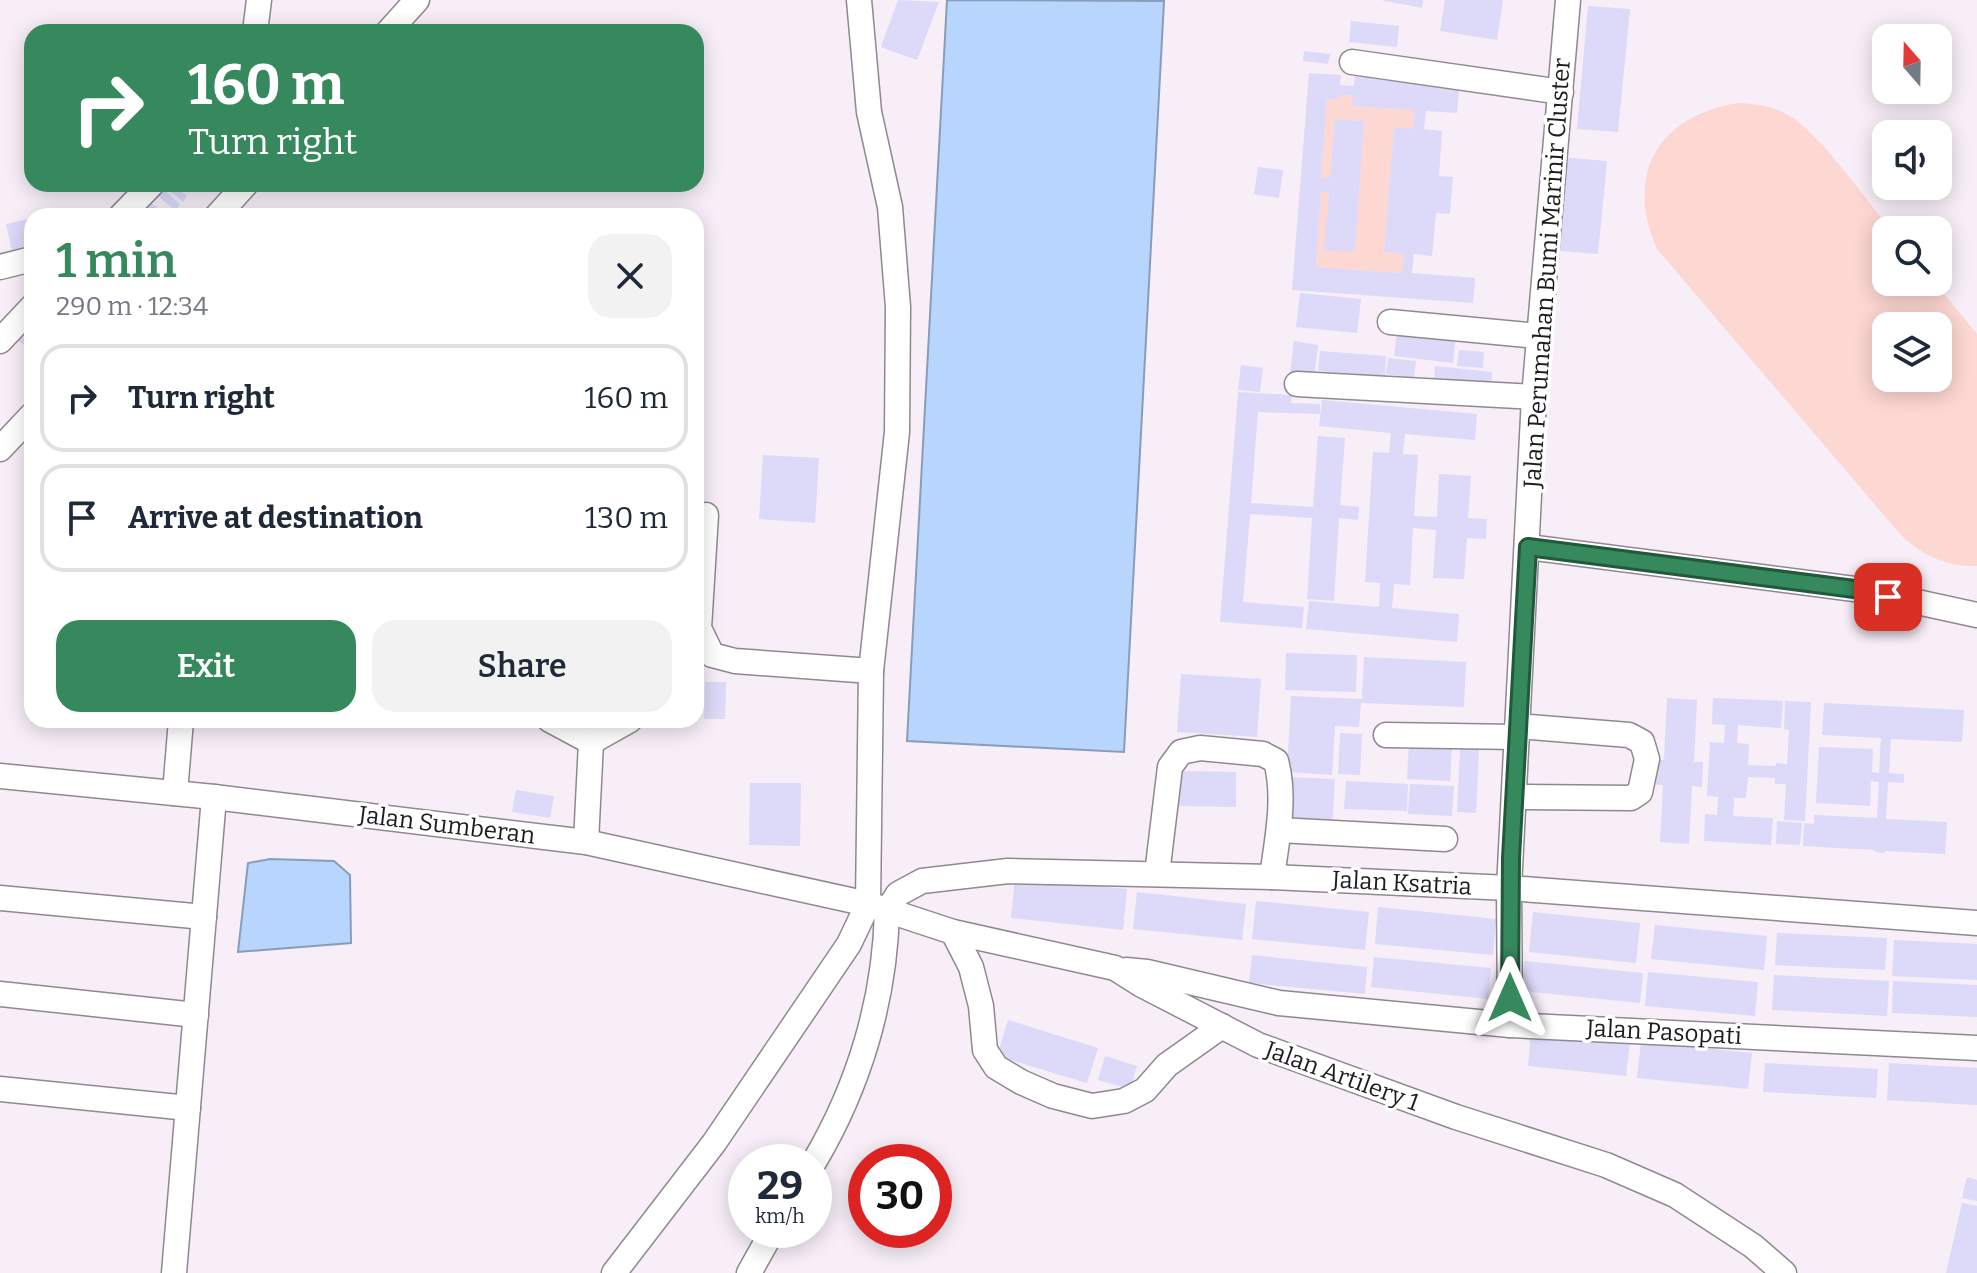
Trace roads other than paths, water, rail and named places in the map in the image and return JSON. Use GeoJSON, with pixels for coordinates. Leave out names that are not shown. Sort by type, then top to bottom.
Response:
{"type":"FeatureCollection","features":[{"type":"Feature","properties":{"kind":"street"},"geometry":{"type":"LineString","coordinates":[[256,24],[259,0]]}},
{"type":"Feature","properties":{"kind":"street"},"geometry":{"type":"LineString","coordinates":[[395,24],[417,0]]}},
{"type":"Feature","properties":{"kind":"street"},"geometry":{"type":"LineString","coordinates":[[824,1144],[842,1113],[867,1047],[882,977],[871,671],[897,432],[898,307],[890,207],[869,112],[859,0]]}},
{"type":"Feature","properties":{"kind":"street","name":"Jalan Perumahan Bumi Marinir Cluster"},"geometry":{"type":"LineString","coordinates":[[1510,1025],[1509,888],[1534,397],[1568,0]]}},
{"type":"Feature","properties":{"kind":"street"},"geometry":{"type":"LineString","coordinates":[[1352,62],[1561,92]]}},
{"type":"Feature","properties":{"kind":"street"},"geometry":{"type":"LineString","coordinates":[[129,208],[144,192]]}},
{"type":"Feature","properties":{"kind":"street"},"geometry":{"type":"LineString","coordinates":[[224,208],[239,192]]}},
{"type":"Feature","properties":{"kind":"street"},"geometry":{"type":"LineString","coordinates":[[0,267],[24,261]]}},
{"type":"Feature","properties":{"kind":"street"},"geometry":{"type":"LineString","coordinates":[[0,341],[24,316]]}},
{"type":"Feature","properties":{"kind":"street"},"geometry":{"type":"LineString","coordinates":[[1390,322],[1538,336]]}},
{"type":"Feature","properties":{"kind":"street"},"geometry":{"type":"LineString","coordinates":[[1297,384],[1534,397]]}},
{"type":"Feature","properties":{"kind":"street"},"geometry":{"type":"LineString","coordinates":[[0,449],[24,424]]}},
{"type":"Feature","properties":{"kind":"street"},"geometry":{"type":"LineString","coordinates":[[704,547],[706,515]]}},
{"type":"Feature","properties":{"kind":"street"},"geometry":{"type":"LineString","coordinates":[[1528,547],[1862,590],[1977,615]]}},
{"type":"Feature","properties":{"kind":"street"},"geometry":{"type":"LineString","coordinates":[[704,638],[712,655],[735,661],[871,671]]}},
{"type":"Feature","properties":{"kind":"street"},"geometry":{"type":"LineString","coordinates":[[175,793],[180,728]]}},
{"type":"Feature","properties":{"kind":"street"},"geometry":{"type":"LineString","coordinates":[[565,728],[591,742]]}},
{"type":"Feature","properties":{"kind":"street"},"geometry":{"type":"LineString","coordinates":[[591,742],[616,728]]}},
{"type":"Feature","properties":{"kind":"street"},"geometry":{"type":"LineString","coordinates":[[1386,735],[1517,732],[1629,735],[1642,742],[1647,759],[1640,792],[1631,798],[1514,797]]}},
{"type":"Feature","properties":{"kind":"street"},"geometry":{"type":"LineString","coordinates":[[586,842],[591,742]]}},
{"type":"Feature","properties":{"kind":"street"},"geometry":{"type":"LineString","coordinates":[[1157,874],[1170,767],[1181,752],[1200,748],[1263,754],[1276,761],[1280,777],[1279,830],[1272,877]]}},
{"type":"Feature","properties":{"kind":"street","name":"Jalan Sumberan"},"geometry":{"type":"LineString","coordinates":[[0,776],[214,797],[586,842],[878,908]]}},
{"type":"Feature","properties":{"kind":"street"},"geometry":{"type":"LineString","coordinates":[[174,1273],[214,797]]}},
{"type":"Feature","properties":{"kind":"street"},"geometry":{"type":"LineString","coordinates":[[1279,830],[1445,839]]}},
{"type":"Feature","properties":{"kind":"street","name":"Jalan Ksatria"},"geometry":{"type":"LineString","coordinates":[[878,908],[922,881],[1008,871],[1272,877],[1509,888],[1977,923]]}},
{"type":"Feature","properties":{"kind":"street"},"geometry":{"type":"LineString","coordinates":[[0,898],[204,917]]}},
{"type":"Feature","properties":{"kind":"street"},"geometry":{"type":"LineString","coordinates":[[614,1273],[714,1143],[849,944],[878,908]]}},
{"type":"Feature","properties":{"kind":"street","name":"Jalan Artilery 1"},"geometry":{"type":"LineString","coordinates":[[878,908],[953,932],[1115,968],[1258,1045],[1456,1117],[1606,1165],[1675,1195],[1753,1246],[1784,1273]]}},
{"type":"Feature","properties":{"kind":"street"},"geometry":{"type":"LineString","coordinates":[[953,932],[971,967],[981,1006],[985,1050],[996,1067],[1053,1096],[1092,1106],[1124,1101],[1145,1090],[1167,1065],[1222,1026]]}},
{"type":"Feature","properties":{"kind":"street","name":"Jalan Pasopati"},"geometry":{"type":"LineString","coordinates":[[1115,968],[1147,972],[1279,1003],[1510,1025],[1977,1048]]}},
{"type":"Feature","properties":{"kind":"street"},"geometry":{"type":"LineString","coordinates":[[0,994],[196,1015]]}},
{"type":"Feature","properties":{"kind":"street"},"geometry":{"type":"LineString","coordinates":[[0,1089],[188,1108]]}},
{"type":"Feature","properties":{"kind":"street"},"geometry":{"type":"LineString","coordinates":[[749,1273],[763,1248]]}},
{"type":"Feature","properties":{"kind":"water"},"geometry":{"type":"Polygon","coordinates":[[[947,0],[1164,1],[1124,752],[907,741],[947,0]]]}},
{"type":"Feature","properties":{"kind":"water"},"geometry":{"type":"Polygon","coordinates":[[[270,859],[334,861],[350,875],[351,943],[238,952],[248,863],[270,859]]]}}]}
